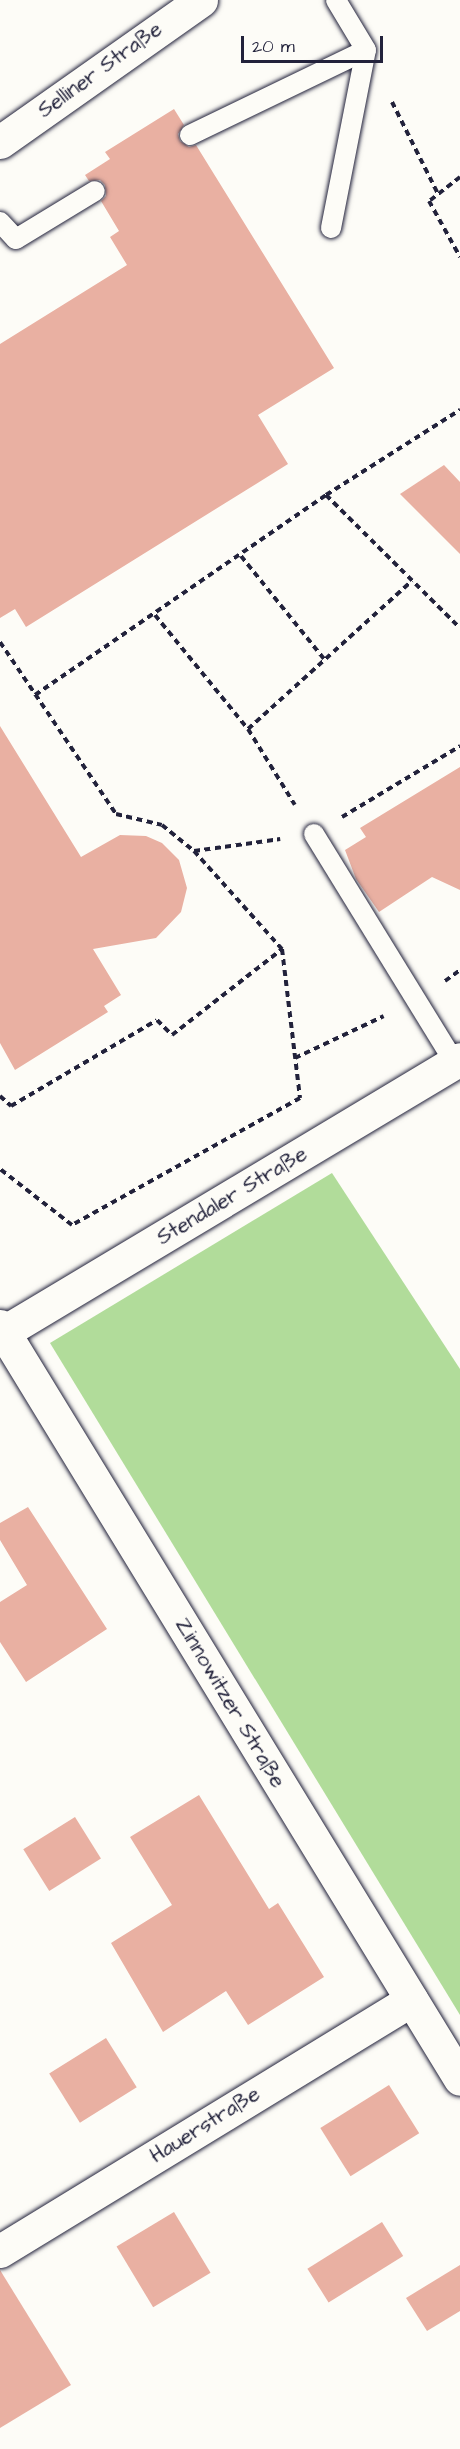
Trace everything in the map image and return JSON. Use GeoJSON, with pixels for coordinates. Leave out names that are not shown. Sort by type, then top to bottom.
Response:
{"type":"FeatureCollection","features":[{"type":"Feature","properties":{"kind":"street","name":"Selliner Straße"},"geometry":{"type":"LineString","coordinates":[[0,142],[201,0]]}},
{"type":"Feature","properties":{"kind":"street","name":"Stendaler Straße"},"geometry":{"type":"LineString","coordinates":[[2,1329],[457,1060]]}},
{"type":"Feature","properties":{"kind":"street","name":"Zinnowitzer Straße"},"geometry":{"type":"LineString","coordinates":[[2,1329],[460,2079]]}},
{"type":"Feature","properties":{"kind":"street","name":"Hauerstraße"},"geometry":{"type":"LineString","coordinates":[[0,2251],[411,2000]]}},
{"type":"Feature","properties":{"kind":"lane"},"geometry":{"type":"LineString","coordinates":[[331,228],[366,50],[336,0]]}},
{"type":"Feature","properties":{"kind":"lane"},"geometry":{"type":"LineString","coordinates":[[190,135],[366,50]]}},
{"type":"Feature","properties":{"kind":"lane"},"geometry":{"type":"LineString","coordinates":[[0,222],[16,239],[95,191]]}},
{"type":"Feature","properties":{"kind":"lane"},"geometry":{"type":"LineString","coordinates":[[314,834],[457,1060]]}},
{"type":"Feature","properties":{"kind":"path"},"geometry":{"type":"LineString","coordinates":[[366,50],[437,192]]}},
{"type":"Feature","properties":{"kind":"path"},"geometry":{"type":"LineString","coordinates":[[460,177],[437,192],[429,201],[460,257]]}},
{"type":"Feature","properties":{"kind":"path"},"geometry":{"type":"LineString","coordinates":[[35,695],[241,556],[326,495],[460,410]]}},
{"type":"Feature","properties":{"kind":"path"},"geometry":{"type":"LineString","coordinates":[[326,495],[460,628]]}},
{"type":"Feature","properties":{"kind":"path"},"geometry":{"type":"LineString","coordinates":[[241,556],[324,659]]}},
{"type":"Feature","properties":{"kind":"path"},"geometry":{"type":"LineString","coordinates":[[248,729],[412,581]]}},
{"type":"Feature","properties":{"kind":"path"},"geometry":{"type":"LineString","coordinates":[[155,615],[248,729],[314,834]]}},
{"type":"Feature","properties":{"kind":"path"},"geometry":{"type":"LineString","coordinates":[[0,642],[116,814],[162,825],[178,838],[282,949],[300,1098],[72,1225],[0,1169]]}},
{"type":"Feature","properties":{"kind":"path"},"geometry":{"type":"LineString","coordinates":[[0,1096],[11,1106],[157,1020],[172,1035],[282,949]]}},
{"type":"Feature","properties":{"kind":"path"},"geometry":{"type":"LineString","coordinates":[[295,1058],[418,999],[460,970]]}},
{"type":"Feature","properties":{"kind":"green space"},"geometry":{"type":"Polygon","coordinates":[[[332,1173],[460,1369],[460,2015],[50,1343],[332,1173]]]}},
{"type":"Feature","properties":{"kind":"building"},"geometry":{"type":"Polygon","coordinates":[[[174,109],[184,125],[178,134],[180,141],[189,147],[196,145],[334,368],[258,415],[288,464],[26,627],[15,609],[0,618],[0,344],[127,265],[110,237],[119,231],[101,201],[106,196],[105,185],[100,180],[89,181],[85,175],[110,159],[105,152],[174,109]]]}},
{"type":"Feature","properties":{"kind":"building"},"geometry":{"type":"Polygon","coordinates":[[[444,465],[460,482],[460,554],[400,494],[444,465]]]}},
{"type":"Feature","properties":{"kind":"building"},"geometry":{"type":"Polygon","coordinates":[[[0,726],[81,857],[120,835],[146,836],[162,843],[179,860],[187,888],[181,912],[156,938],[93,949],[121,995],[104,1006],[108,1012],[15,1070],[0,1043],[0,726]]]}},
{"type":"Feature","properties":{"kind":"building"},"geometry":{"type":"Polygon","coordinates":[[[460,767],[460,890],[432,877],[379,912],[356,879],[345,850],[366,837],[360,828],[460,767]]]}},
{"type":"Feature","properties":{"kind":"building"},"geometry":{"type":"Polygon","coordinates":[[[28,1507],[107,1629],[26,1682],[0,1642],[0,1602],[27,1585],[0,1540],[0,1523],[28,1507]]]}},
{"type":"Feature","properties":{"kind":"building"},"geometry":{"type":"Polygon","coordinates":[[[199,1795],[269,1909],[278,1903],[324,1977],[248,2025],[226,1991],[163,2032],[111,1943],[172,1905],[130,1837],[199,1795]]]}},
{"type":"Feature","properties":{"kind":"building"},"geometry":{"type":"Polygon","coordinates":[[[75,1817],[101,1859],[49,1891],[23,1849],[75,1817]]]}},
{"type":"Feature","properties":{"kind":"building"},"geometry":{"type":"Polygon","coordinates":[[[106,2038],[137,2087],[80,2123],[49,2074],[106,2038]]]}},
{"type":"Feature","properties":{"kind":"building"},"geometry":{"type":"Polygon","coordinates":[[[389,2085],[419,2133],[351,2176],[320,2128],[389,2085]]]}},
{"type":"Feature","properties":{"kind":"building"},"geometry":{"type":"Polygon","coordinates":[[[174,2212],[211,2273],[153,2307],[117,2247],[174,2212]]]}},
{"type":"Feature","properties":{"kind":"building"},"geometry":{"type":"Polygon","coordinates":[[[382,2222],[403,2256],[329,2303],[307,2269],[382,2222]]]}},
{"type":"Feature","properties":{"kind":"building"},"geometry":{"type":"Polygon","coordinates":[[[460,2265],[460,2311],[427,2331],[406,2298],[460,2265]]]}},
{"type":"Feature","properties":{"kind":"building"},"geometry":{"type":"Polygon","coordinates":[[[0,2270],[71,2385],[0,2428],[0,2270]]]}}]}
